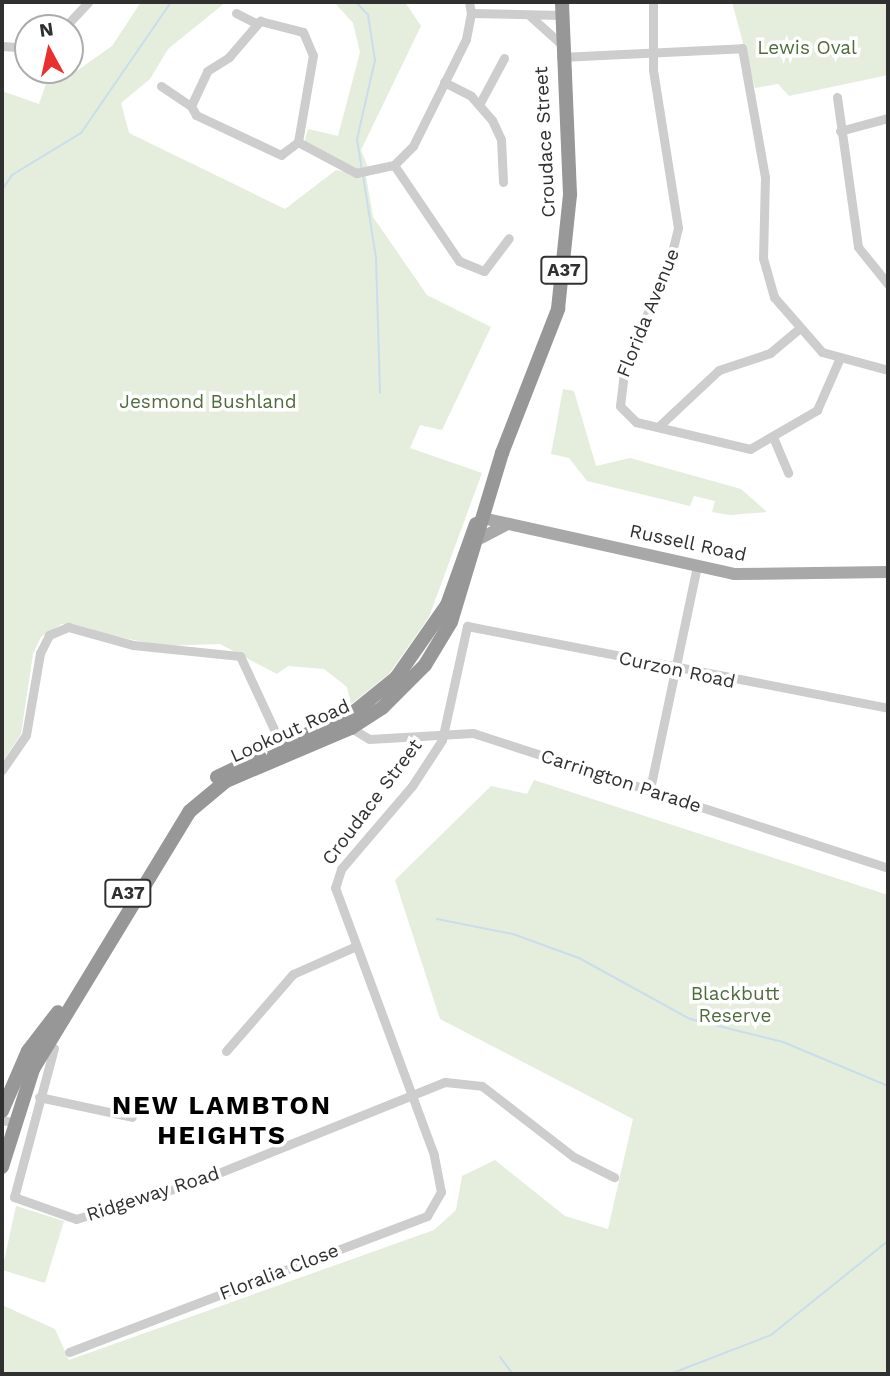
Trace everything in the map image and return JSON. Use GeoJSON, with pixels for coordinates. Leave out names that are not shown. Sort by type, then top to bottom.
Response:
{"type":"FeatureCollection","features":[{"type":"Feature","properties":{"kind":"highway","name":"Croudace Street"},"geometry":{"type":"LineString","coordinates":[[482,518],[548,342],[563,282],[570,194],[560,50],[561,8]]}},
{"type":"Feature","properties":{"kind":"highway","name":"Lookout Road"},"geometry":{"type":"LineString","coordinates":[[3,1164],[7,1083],[183,807],[221,773],[351,728],[404,687],[439,644],[481,538],[482,518]]}},
{"type":"Feature","properties":{"kind":"highway","name":"Lookout Road"},"geometry":{"type":"LineString","coordinates":[[6,1114],[175,831],[226,781],[354,712],[418,653],[447,605],[482,518]]}},
{"type":"Feature","properties":{"kind":"main road","name":"Russell Road"},"geometry":{"type":"LineString","coordinates":[[482,518],[750,576],[888,572]]}},
{"type":"Feature","properties":{"kind":"main road"},"geometry":{"type":"LineString","coordinates":[[481,538],[507,524]]}},
{"type":"Feature","properties":{"kind":"street"},"geometry":{"type":"LineString","coordinates":[[299,142],[356,173],[394,165],[413,146],[444,82],[471,13],[469,2]]}},
{"type":"Feature","properties":{"kind":"street","name":"Florida Avenue"},"geometry":{"type":"LineString","coordinates":[[653,2],[652,55],[677,201],[677,242],[617,393],[627,416],[738,450],[773,437],[821,406],[839,360]]}},
{"type":"Feature","properties":{"kind":"street"},"geometry":{"type":"LineString","coordinates":[[471,13],[530,16],[561,8]]}},
{"type":"Feature","properties":{"kind":"street"},"geometry":{"type":"LineString","coordinates":[[236,13],[256,23]]}},
{"type":"Feature","properties":{"kind":"street"},"geometry":{"type":"LineString","coordinates":[[530,16],[560,50],[652,55],[730,43],[743,50],[764,163],[765,267],[774,297],[797,331],[839,360],[888,370]]}},
{"type":"Feature","properties":{"kind":"street"},"geometry":{"type":"LineString","coordinates":[[191,106],[207,71],[229,57],[256,23],[267,19],[303,32],[312,51],[299,142]]}},
{"type":"Feature","properties":{"kind":"street"},"geometry":{"type":"LineString","coordinates":[[480,103],[504,58]]}},
{"type":"Feature","properties":{"kind":"street"},"geometry":{"type":"LineString","coordinates":[[444,82],[480,103],[501,139],[503,182]]}},
{"type":"Feature","properties":{"kind":"street"},"geometry":{"type":"LineString","coordinates":[[161,86],[191,106],[195,115],[275,154],[299,142]]}},
{"type":"Feature","properties":{"kind":"street"},"geometry":{"type":"LineString","coordinates":[[836,97],[858,247],[888,284]]}},
{"type":"Feature","properties":{"kind":"street"},"geometry":{"type":"LineString","coordinates":[[840,131],[888,118]]}},
{"type":"Feature","properties":{"kind":"street"},"geometry":{"type":"LineString","coordinates":[[394,165],[459,261],[484,271],[509,238]]}},
{"type":"Feature","properties":{"kind":"street"},"geometry":{"type":"LineString","coordinates":[[657,427],[719,370],[770,352],[797,331]]}},
{"type":"Feature","properties":{"kind":"street"},"geometry":{"type":"LineString","coordinates":[[773,437],[788,473]]}},
{"type":"Feature","properties":{"kind":"street"},"geometry":{"type":"LineString","coordinates":[[650,789],[697,566]]}},
{"type":"Feature","properties":{"kind":"street","name":"Curzon Road"},"geometry":{"type":"LineString","coordinates":[[467,626],[675,669],[888,708]]}},
{"type":"Feature","properties":{"kind":"street","name":"Croudace Street"},"geometry":{"type":"LineString","coordinates":[[434,1155],[335,898],[336,878],[419,778],[444,730],[467,626]]}},
{"type":"Feature","properties":{"kind":"street"},"geometry":{"type":"LineString","coordinates":[[2,770],[26,735],[40,653],[49,635],[68,627],[132,645],[240,656],[284,750]]}},
{"type":"Feature","properties":{"kind":"street","name":"Carrington Parade"},"geometry":{"type":"LineString","coordinates":[[351,728],[369,739],[444,730],[473,733],[888,868]]}},
{"type":"Feature","properties":{"kind":"street"},"geometry":{"type":"LineString","coordinates":[[226,1051],[293,974],[354,947]]}},
{"type":"Feature","properties":{"kind":"street","name":"Ridgeway Road"},"geometry":{"type":"LineString","coordinates":[[54,1048],[14,1197],[88,1218],[445,1082],[482,1086],[574,1157],[614,1177]]}},
{"type":"Feature","properties":{"kind":"street"},"geometry":{"type":"LineString","coordinates":[[39,1097],[132,1118]]}},
{"type":"Feature","properties":{"kind":"street","name":"Floralia Close"},"geometry":{"type":"LineString","coordinates":[[69,1352],[427,1216],[441,1192],[434,1155]]}},
{"type":"Feature","properties":{"kind":"street"},"geometry":{"type":"LineString","coordinates":[[3,1164],[20,1167]]}},
{"type":"Feature","properties":{"kind":"street"},"geometry":{"type":"LineString","coordinates":[[3,1164],[20,1167]]}},
{"type":"Feature","properties":{"kind":"green space","name":"Jesmond Bushland"},"geometry":{"type":"Polygon","coordinates":[[[141,2],[226,2],[168,49],[150,79],[121,103],[129,133],[285,209],[336,170],[366,176],[373,217],[427,295],[491,327],[442,430],[420,425],[410,448],[482,473],[429,617],[389,674],[351,704],[347,687],[324,669],[288,666],[277,674],[220,644],[161,646],[62,624],[41,637],[33,654],[21,734],[2,763],[2,91],[39,104],[46,84],[84,84],[84,66],[112,46],[141,2]]]}},
{"type":"Feature","properties":{"kind":"green space"},"geometry":{"type":"Polygon","coordinates":[[[334,2],[405,2],[421,26],[361,150],[369,170],[350,169],[304,143],[308,129],[338,136],[360,52],[353,23],[334,2]]]}},
{"type":"Feature","properties":{"kind":"green space","name":"Lewis Oval"},"geometry":{"type":"Polygon","coordinates":[[[732,2],[888,2],[888,75],[789,96],[778,84],[755,88],[732,2]]]}},
{"type":"Feature","properties":{"kind":"green space"},"geometry":{"type":"Polygon","coordinates":[[[563,389],[574,391],[596,466],[630,458],[741,489],[767,512],[731,515],[712,512],[715,501],[694,496],[690,506],[587,481],[569,458],[551,454],[563,389]]]}},
{"type":"Feature","properties":{"kind":"green space","name":"Blackbutt Reserve"},"geometry":{"type":"Polygon","coordinates":[[[534,780],[888,895],[888,1374],[2,1374],[2,1305],[55,1329],[69,1360],[434,1230],[456,1210],[462,1176],[495,1160],[565,1216],[608,1229],[633,1119],[440,1019],[395,880],[491,786],[527,794],[534,780]]]}},
{"type":"Feature","properties":{"kind":"green space"},"geometry":{"type":"Polygon","coordinates":[[[16,1206],[64,1221],[45,1283],[2,1270],[16,1206]]]}},
{"type":"Feature","properties":{"kind":"waterway"},"geometry":{"type":"LineString","coordinates":[[2,190],[12,175],[81,133],[171,2]]}},
{"type":"Feature","properties":{"kind":"waterway"},"geometry":{"type":"LineString","coordinates":[[356,2],[368,15],[375,60],[357,139],[362,170]]}},
{"type":"Feature","properties":{"kind":"waterway"},"geometry":{"type":"LineString","coordinates":[[363,175],[376,258],[380,393]]}},
{"type":"Feature","properties":{"kind":"waterway"},"geometry":{"type":"LineString","coordinates":[[437,919],[513,934],[579,958],[690,1019],[783,1042],[888,1086]]}},
{"type":"Feature","properties":{"kind":"waterway"},"geometry":{"type":"LineString","coordinates":[[670,1374],[771,1335],[888,1241]]}},
{"type":"Feature","properties":{"kind":"waterway"},"geometry":{"type":"LineString","coordinates":[[500,1357],[513,1374]]}},
{"type":"Feature","properties":{"kind":"district","name":"NEW LAMBTON HEIGHTS"},"geometry":{"type":"Point","coordinates":[222,1121]}}]}
